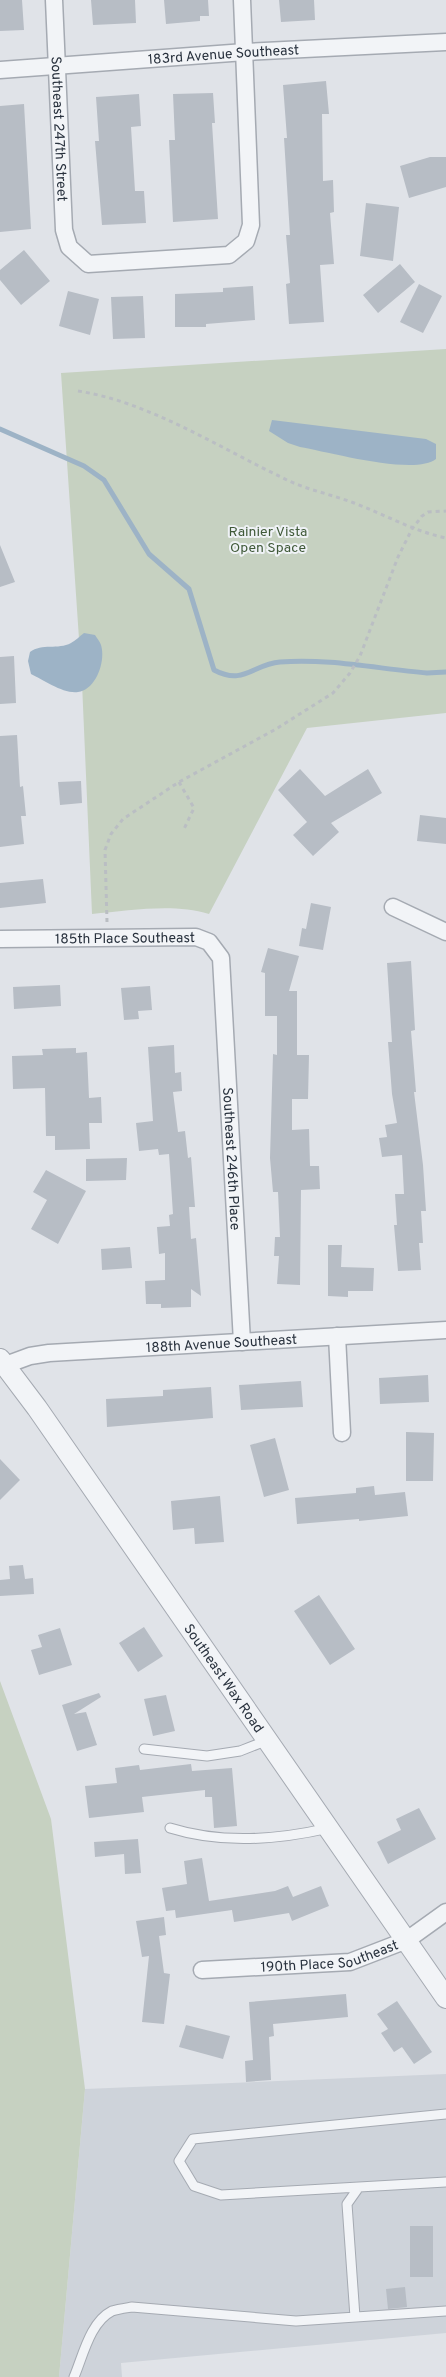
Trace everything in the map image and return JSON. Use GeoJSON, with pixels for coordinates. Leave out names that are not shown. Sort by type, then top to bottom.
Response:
{"type":"FeatureCollection","features":[{"type":"Feature","properties":{"kind":"street","name":"Southeast 247th Street"},"geometry":{"type":"LineString","coordinates":[[54,0],[64,230],[69,247],[88,264],[229,255],[246,241],[251,225],[244,52]]}},
{"type":"Feature","properties":{"kind":"street"},"geometry":{"type":"LineString","coordinates":[[242,0],[244,52]]}},
{"type":"Feature","properties":{"kind":"street","name":"183rd Avenue Southeast"},"geometry":{"type":"LineString","coordinates":[[0,70],[244,52],[446,42]]}},
{"type":"Feature","properties":{"kind":"street"},"geometry":{"type":"LineString","coordinates":[[393,907],[446,932]]}},
{"type":"Feature","properties":{"kind":"street","name":"185th Place Southeast"},"geometry":{"type":"LineString","coordinates":[[0,939],[196,937],[209,942],[222,958],[223,977]]}},
{"type":"Feature","properties":{"kind":"street","name":"Southeast 246th Place"},"geometry":{"type":"LineString","coordinates":[[223,977],[242,1342]]}},
{"type":"Feature","properties":{"kind":"street","name":"188th Avenue Southeast"},"geometry":{"type":"LineString","coordinates":[[2,1364],[49,1353],[446,1330]]}},
{"type":"Feature","properties":{"kind":"street"},"geometry":{"type":"LineString","coordinates":[[337,1336],[342,1433]]}},
{"type":"Feature","properties":{"kind":"street","name":"Southeast Wax Road"},"geometry":{"type":"LineString","coordinates":[[2,1364],[37,1408],[446,1998]]}},
{"type":"Feature","properties":{"kind":"street","name":"190th Place Southeast"},"geometry":{"type":"LineString","coordinates":[[202,1970],[350,1962],[407,1940],[446,1912]]}},
{"type":"Feature","properties":{"kind":"lane"},"geometry":{"type":"LineString","coordinates":[[144,1749],[206,1756],[240,1752],[268,1740]]}},
{"type":"Feature","properties":{"kind":"lane"},"geometry":{"type":"LineString","coordinates":[[170,1828],[194,1836],[237,1838],[295,1836],[329,1828]]}},
{"type":"Feature","properties":{"kind":"lane"},"geometry":{"type":"LineString","coordinates":[[446,2114],[193,2139],[179,2162],[194,2186],[220,2195],[446,2182]]}},
{"type":"Feature","properties":{"kind":"lane"},"geometry":{"type":"LineString","coordinates":[[355,2317],[347,2204],[359,2187]]}},
{"type":"Feature","properties":{"kind":"lane"},"geometry":{"type":"LineString","coordinates":[[74,2377],[90,2339],[101,2320],[112,2311],[132,2307],[296,2321],[446,2311]]}},
{"type":"Feature","properties":{"kind":"path"},"geometry":{"type":"LineString","coordinates":[[78,390],[100,395],[172,423],[284,479],[352,502],[412,529],[446,538]]}},
{"type":"Feature","properties":{"kind":"path"},"geometry":{"type":"LineString","coordinates":[[107,938],[105,850],[111,834],[123,819],[179,782],[276,729],[333,693],[350,673],[360,656],[398,557],[412,529],[428,512],[446,511]]}},
{"type":"Feature","properties":{"kind":"path"},"geometry":{"type":"LineString","coordinates":[[179,782],[194,808],[184,829]]}},
{"type":"Feature","properties":{"kind":"shaded area"},"geometry":{"type":"Polygon","coordinates":[[[446,2074],[446,2333],[121,2363],[122,2377],[59,2377],[85,2089],[446,2074]]]}},
{"type":"Feature","properties":{"kind":"green space","name":"Rainier Vista Open Space"},"geometry":{"type":"Polygon","coordinates":[[[446,349],[446,713],[307,728],[209,914],[166,908],[92,914],[82,683],[61,373],[446,349]]]}},
{"type":"Feature","properties":{"kind":"green space"},"geometry":{"type":"Polygon","coordinates":[[[0,1681],[51,1819],[85,2089],[59,2377],[0,2377],[0,1681]]]}},
{"type":"Feature","properties":{"kind":"water"},"geometry":{"type":"Polygon","coordinates":[[[272,420],[426,439],[436,444],[436,459],[425,464],[391,464],[300,447],[288,443],[269,431],[272,420]]]}},
{"type":"Feature","properties":{"kind":"water"},"geometry":{"type":"Polygon","coordinates":[[[84,633],[95,635],[101,644],[102,652],[101,666],[90,686],[78,692],[66,691],[31,674],[28,661],[30,652],[40,648],[66,645],[84,633]]]}},
{"type":"Feature","properties":{"kind":"building"},"geometry":{"type":"Polygon","coordinates":[[[0,0],[22,0],[24,30],[0,31],[0,0]]]}},
{"type":"Feature","properties":{"kind":"building"},"geometry":{"type":"Polygon","coordinates":[[[91,0],[135,0],[136,23],[93,25],[91,0]]]}},
{"type":"Feature","properties":{"kind":"building"},"geometry":{"type":"Polygon","coordinates":[[[164,0],[208,0],[209,16],[200,16],[200,21],[166,24],[164,0]]]}},
{"type":"Feature","properties":{"kind":"building"},"geometry":{"type":"Polygon","coordinates":[[[279,0],[314,0],[315,20],[281,22],[279,0]]]}},
{"type":"Feature","properties":{"kind":"building"},"geometry":{"type":"Polygon","coordinates":[[[326,81],[329,114],[322,114],[323,181],[333,180],[334,212],[330,213],[334,264],[320,265],[324,322],[289,324],[286,284],[290,283],[286,235],[290,235],[284,138],[287,138],[283,85],[326,81]]]}},
{"type":"Feature","properties":{"kind":"building"},"geometry":{"type":"Polygon","coordinates":[[[213,93],[215,123],[212,123],[218,219],[173,222],[169,140],[175,140],[173,94],[213,93]]]}},
{"type":"Feature","properties":{"kind":"building"},"geometry":{"type":"Polygon","coordinates":[[[139,94],[141,126],[131,127],[135,191],[144,191],[146,223],[102,225],[95,141],[99,141],[96,97],[139,94]]]}},
{"type":"Feature","properties":{"kind":"building"},"geometry":{"type":"Polygon","coordinates":[[[24,104],[31,229],[0,232],[0,106],[24,104]]]}},
{"type":"Feature","properties":{"kind":"building"},"geometry":{"type":"Polygon","coordinates":[[[430,157],[446,157],[446,187],[409,198],[400,166],[430,157]]]}},
{"type":"Feature","properties":{"kind":"building"},"geometry":{"type":"Polygon","coordinates":[[[366,203],[399,207],[393,261],[360,256],[366,203]]]}},
{"type":"Feature","properties":{"kind":"building"},"geometry":{"type":"Polygon","coordinates":[[[24,250],[50,281],[21,305],[0,280],[0,270],[24,250]]]}},
{"type":"Feature","properties":{"kind":"building"},"geometry":{"type":"Polygon","coordinates":[[[400,264],[415,282],[378,313],[363,295],[400,264]]]}},
{"type":"Feature","properties":{"kind":"building"},"geometry":{"type":"Polygon","coordinates":[[[419,284],[442,296],[423,333],[400,322],[419,284]]]}},
{"type":"Feature","properties":{"kind":"building"},"geometry":{"type":"Polygon","coordinates":[[[253,286],[255,320],[206,324],[206,327],[175,327],[175,294],[223,292],[223,288],[253,286]]]}},
{"type":"Feature","properties":{"kind":"building"},"geometry":{"type":"Polygon","coordinates":[[[68,291],[99,299],[90,335],[59,326],[68,291]]]}},
{"type":"Feature","properties":{"kind":"building"},"geometry":{"type":"Polygon","coordinates":[[[143,296],[145,338],[113,339],[111,297],[143,296]]]}},
{"type":"Feature","properties":{"kind":"building"},"geometry":{"type":"Polygon","coordinates":[[[0,545],[15,582],[0,587],[0,545]]]}},
{"type":"Feature","properties":{"kind":"building"},"geometry":{"type":"Polygon","coordinates":[[[14,656],[16,703],[0,704],[0,657],[14,656]]]}},
{"type":"Feature","properties":{"kind":"building"},"geometry":{"type":"Polygon","coordinates":[[[17,735],[20,787],[23,786],[26,816],[21,816],[24,844],[0,847],[0,736],[17,735]]]}},
{"type":"Feature","properties":{"kind":"building"},"geometry":{"type":"Polygon","coordinates":[[[300,769],[325,796],[368,769],[382,793],[331,823],[339,832],[313,856],[293,835],[307,822],[278,790],[300,769]]]}},
{"type":"Feature","properties":{"kind":"building"},"geometry":{"type":"Polygon","coordinates":[[[81,781],[82,803],[60,805],[58,782],[81,781]]]}},
{"type":"Feature","properties":{"kind":"building"},"geometry":{"type":"Polygon","coordinates":[[[420,815],[446,818],[446,844],[417,841],[420,815]]]}},
{"type":"Feature","properties":{"kind":"building"},"geometry":{"type":"Polygon","coordinates":[[[43,879],[46,903],[0,908],[0,883],[43,879]]]}},
{"type":"Feature","properties":{"kind":"building"},"geometry":{"type":"Polygon","coordinates":[[[311,903],[331,907],[323,950],[299,946],[302,928],[306,929],[311,903]]]}},
{"type":"Feature","properties":{"kind":"building"},"geometry":{"type":"Polygon","coordinates":[[[268,948],[299,956],[289,991],[297,991],[297,1055],[309,1055],[308,1099],[292,1099],[292,1130],[309,1129],[310,1166],[319,1166],[320,1189],[301,1190],[300,1285],[277,1284],[279,1256],[274,1256],[275,1237],[280,1237],[278,1192],[273,1192],[270,1158],[273,1054],[277,1055],[277,1016],[265,1016],[265,973],[261,972],[268,948]]]}},
{"type":"Feature","properties":{"kind":"building"},"geometry":{"type":"Polygon","coordinates":[[[411,961],[415,1030],[411,1031],[416,1092],[414,1092],[423,1165],[426,1211],[421,1211],[423,1243],[419,1243],[421,1270],[398,1271],[394,1225],[397,1225],[395,1194],[404,1194],[402,1155],[382,1157],[379,1138],[387,1137],[385,1125],[397,1123],[392,1094],[388,1042],[392,1042],[387,963],[411,961]]]}},
{"type":"Feature","properties":{"kind":"building"},"geometry":{"type":"Polygon","coordinates":[[[60,985],[61,1006],[14,1009],[13,987],[60,985]]]}},
{"type":"Feature","properties":{"kind":"building"},"geometry":{"type":"Polygon","coordinates":[[[150,986],[152,1010],[138,1011],[139,1019],[124,1020],[121,988],[150,986]]]}},
{"type":"Feature","properties":{"kind":"building"},"geometry":{"type":"Polygon","coordinates":[[[174,1045],[175,1073],[181,1072],[182,1091],[173,1092],[178,1132],[185,1131],[188,1158],[191,1157],[195,1207],[189,1207],[191,1239],[196,1238],[201,1296],[191,1289],[191,1307],[161,1308],[161,1304],[146,1304],[145,1281],[165,1280],[165,1253],[159,1254],[157,1227],[170,1226],[169,1215],[173,1214],[169,1154],[159,1155],[158,1149],[139,1151],[136,1123],[153,1121],[148,1047],[174,1045]]]}},
{"type":"Feature","properties":{"kind":"building"},"geometry":{"type":"Polygon","coordinates":[[[76,1048],[76,1053],[87,1052],[89,1098],[101,1097],[102,1123],[89,1123],[90,1149],[55,1150],[55,1136],[46,1136],[45,1088],[13,1089],[12,1056],[43,1055],[42,1049],[76,1048]]]}},
{"type":"Feature","properties":{"kind":"building"},"geometry":{"type":"Polygon","coordinates":[[[127,1158],[126,1180],[86,1181],[86,1159],[127,1158]]]}},
{"type":"Feature","properties":{"kind":"building"},"geometry":{"type":"Polygon","coordinates":[[[46,1170],[86,1191],[58,1244],[31,1229],[47,1200],[33,1192],[46,1170]]]}},
{"type":"Feature","properties":{"kind":"building"},"geometry":{"type":"Polygon","coordinates":[[[328,1245],[342,1245],[341,1267],[374,1268],[373,1291],[348,1291],[348,1297],[328,1296],[328,1245]]]}},
{"type":"Feature","properties":{"kind":"building"},"geometry":{"type":"Polygon","coordinates":[[[130,1247],[132,1268],[102,1270],[101,1249],[130,1247]]]}},
{"type":"Feature","properties":{"kind":"building"},"geometry":{"type":"Polygon","coordinates":[[[428,1375],[429,1402],[380,1404],[379,1378],[428,1375]]]}},
{"type":"Feature","properties":{"kind":"building"},"geometry":{"type":"Polygon","coordinates":[[[301,1381],[303,1407],[241,1410],[239,1385],[301,1381]]]}},
{"type":"Feature","properties":{"kind":"building"},"geometry":{"type":"Polygon","coordinates":[[[211,1387],[213,1418],[107,1427],[106,1399],[163,1396],[163,1390],[211,1387]]]}},
{"type":"Feature","properties":{"kind":"building"},"geometry":{"type":"Polygon","coordinates":[[[406,1432],[434,1433],[433,1481],[406,1481],[406,1432]]]}},
{"type":"Feature","properties":{"kind":"building"},"geometry":{"type":"Polygon","coordinates":[[[275,1438],[289,1490],[264,1497],[250,1445],[275,1438]]]}},
{"type":"Feature","properties":{"kind":"building"},"geometry":{"type":"Polygon","coordinates":[[[0,1459],[20,1480],[0,1500],[0,1459]]]}},
{"type":"Feature","properties":{"kind":"building"},"geometry":{"type":"Polygon","coordinates":[[[374,1486],[375,1495],[405,1492],[408,1516],[297,1524],[295,1498],[356,1493],[356,1488],[374,1486]]]}},
{"type":"Feature","properties":{"kind":"building"},"geometry":{"type":"Polygon","coordinates":[[[220,1496],[224,1542],[195,1544],[194,1528],[173,1530],[171,1501],[220,1496]]]}},
{"type":"Feature","properties":{"kind":"building"},"geometry":{"type":"Polygon","coordinates":[[[23,1565],[25,1579],[33,1578],[34,1594],[0,1596],[0,1580],[10,1579],[9,1566],[23,1565]]]}},
{"type":"Feature","properties":{"kind":"building"},"geometry":{"type":"Polygon","coordinates":[[[319,1595],[355,1649],[330,1665],[294,1611],[319,1595]]]}},
{"type":"Feature","properties":{"kind":"building"},"geometry":{"type":"Polygon","coordinates":[[[144,1627],[163,1656],[138,1672],[119,1643],[144,1627]]]}},
{"type":"Feature","properties":{"kind":"building"},"geometry":{"type":"Polygon","coordinates":[[[60,1628],[72,1665],[39,1675],[31,1650],[42,1647],[38,1635],[60,1628]]]}},
{"type":"Feature","properties":{"kind":"building"},"geometry":{"type":"Polygon","coordinates":[[[99,1693],[101,1697],[74,1714],[86,1712],[97,1745],[77,1751],[62,1705],[99,1693]]]}},
{"type":"Feature","properties":{"kind":"building"},"geometry":{"type":"Polygon","coordinates":[[[166,1695],[175,1731],[153,1736],[144,1699],[166,1695]]]}},
{"type":"Feature","properties":{"kind":"building"},"geometry":{"type":"Polygon","coordinates":[[[191,1764],[192,1771],[232,1768],[237,1826],[214,1828],[212,1797],[205,1797],[205,1790],[142,1797],[144,1812],[89,1818],[85,1786],[117,1783],[115,1768],[139,1765],[140,1770],[191,1764]]]}},
{"type":"Feature","properties":{"kind":"building"},"geometry":{"type":"Polygon","coordinates":[[[419,1808],[436,1839],[388,1864],[377,1842],[401,1830],[396,1819],[419,1808]]]}},
{"type":"Feature","properties":{"kind":"building"},"geometry":{"type":"Polygon","coordinates":[[[138,1839],[141,1873],[125,1874],[124,1854],[95,1857],[94,1842],[138,1839]]]}},
{"type":"Feature","properties":{"kind":"building"},"geometry":{"type":"Polygon","coordinates":[[[202,1858],[209,1901],[275,1891],[288,1886],[293,1897],[321,1886],[329,1906],[292,1921],[289,1913],[234,1922],[232,1910],[176,1918],[175,1910],[166,1911],[162,1888],[187,1884],[184,1861],[202,1858]]]}},
{"type":"Feature","properties":{"kind":"building"},"geometry":{"type":"Polygon","coordinates":[[[164,1917],[166,1935],[159,1936],[164,1973],[170,1974],[164,2024],[142,2022],[149,1956],[142,1957],[136,1921],[164,1917]]]}},
{"type":"Feature","properties":{"kind":"building"},"geometry":{"type":"Polygon","coordinates":[[[346,1994],[348,2017],[273,2024],[274,2036],[269,2037],[271,2080],[246,2082],[245,2061],[253,2060],[249,2002],[346,1994]]]}},
{"type":"Feature","properties":{"kind":"building"},"geometry":{"type":"Polygon","coordinates":[[[397,2001],[432,2052],[414,2064],[402,2047],[394,2052],[381,2033],[388,2029],[377,2014],[397,2001]]]}},
{"type":"Feature","properties":{"kind":"building"},"geometry":{"type":"Polygon","coordinates":[[[186,2025],[230,2036],[223,2059],[179,2047],[186,2025]]]}},
{"type":"Feature","properties":{"kind":"building"},"geometry":{"type":"Polygon","coordinates":[[[410,2226],[433,2226],[433,2277],[410,2277],[410,2226]]]}},
{"type":"Feature","properties":{"kind":"building"},"geometry":{"type":"Polygon","coordinates":[[[405,2287],[407,2307],[388,2309],[386,2289],[405,2287]]]}},
{"type":"Feature","properties":{"kind":"waterway"},"geometry":{"type":"LineString","coordinates":[[0,429],[84,466],[104,480],[149,554],[189,589],[214,670],[233,676],[280,662],[316,661],[427,673],[446,672]]}}]}
